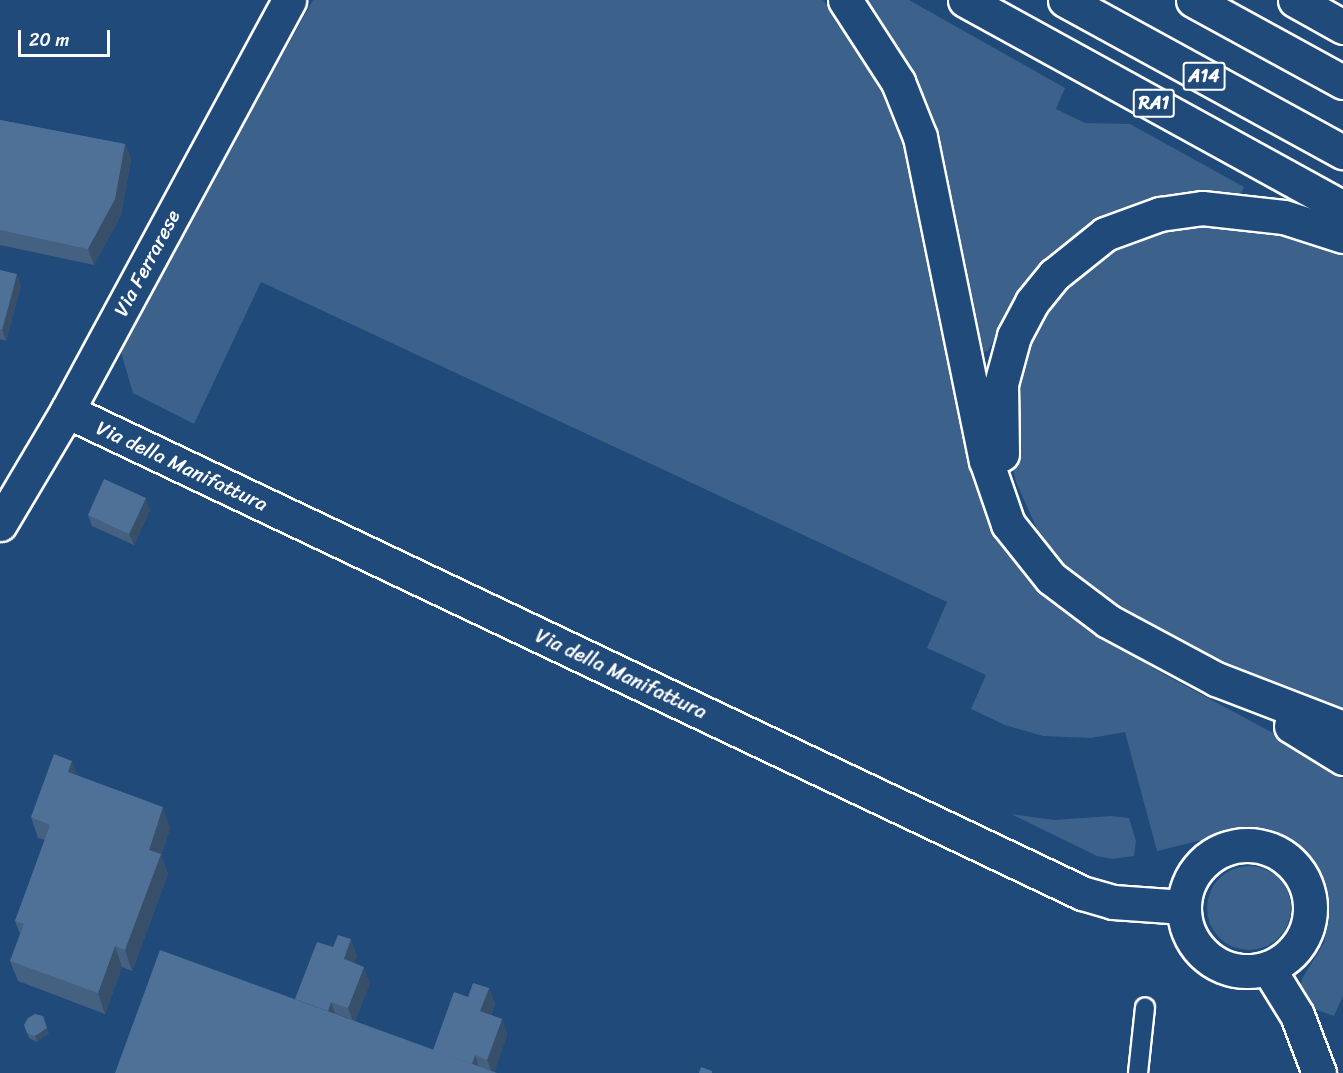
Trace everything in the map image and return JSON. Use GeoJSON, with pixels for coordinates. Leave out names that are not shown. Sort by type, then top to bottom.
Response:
{"type":"FeatureCollection","features":[{"type":"Feature","properties":{"kind":"main road","name":"Via Ferrarese"},"geometry":{"type":"LineString","coordinates":[[0,524],[67,411],[290,0]]}},
{"type":"Feature","properties":{"kind":"main road"},"geometry":{"type":"LineString","coordinates":[[845,0],[898,82],[920,137],[991,481],[1001,512],[1022,543],[1051,578],[1089,610],[1216,679],[1343,729]]}},
{"type":"Feature","properties":{"kind":"main road","name":"RA1"},"geometry":{"type":"LineString","coordinates":[[965,0],[1343,208]]}},
{"type":"Feature","properties":{"kind":"main road","name":"A14"},"geometry":{"type":"LineString","coordinates":[[1065,0],[1343,152]]}},
{"type":"Feature","properties":{"kind":"main road"},"geometry":{"type":"LineString","coordinates":[[1193,0],[1343,82]]}},
{"type":"Feature","properties":{"kind":"main road"},"geometry":{"type":"LineString","coordinates":[[1294,0],[1343,27]]}},
{"type":"Feature","properties":{"kind":"main road"},"geometry":{"type":"LineString","coordinates":[[1022,543],[1005,472],[1001,384],[1007,354],[1024,317],[1065,264],[1105,234],[1142,219],[1182,210],[1223,208],[1262,212],[1302,221],[1343,236]]}},
{"type":"Feature","properties":{"kind":"main road","name":"Via della Manifattura"},"geometry":{"type":"LineString","coordinates":[[67,411],[1082,893],[1113,902],[1184,907]]}},
{"type":"Feature","properties":{"kind":"main road"},"geometry":{"type":"LineString","coordinates":[[1216,679],[1246,702],[1343,758]]}},
{"type":"Feature","properties":{"kind":"main road"},"geometry":{"type":"LineString","coordinates":[[1257,845],[1289,859],[1307,886],[1310,916],[1296,949],[1268,968],[1251,971],[1229,969],[1208,958],[1188,933],[1184,907],[1185,892],[1198,866],[1226,847],[1257,845]]}},
{"type":"Feature","properties":{"kind":"main road"},"geometry":{"type":"LineString","coordinates":[[1268,968],[1297,1015],[1319,1073]]}},
{"type":"Feature","properties":{"kind":"lane"},"geometry":{"type":"LineString","coordinates":[[1138,1073],[1145,1007]]}},
{"type":"Feature","properties":{"kind":"shaded area"},"geometry":{"type":"Polygon","coordinates":[[[313,0],[823,0],[871,62],[908,147],[1004,541],[1014,558],[1036,587],[1072,617],[1158,671],[1297,746],[1343,779],[1343,996],[1334,1016],[1306,1006],[1299,992],[1302,979],[1324,943],[1329,919],[1319,875],[1305,853],[1271,831],[1247,829],[1157,851],[1125,732],[1091,738],[1043,736],[1005,725],[971,709],[986,675],[927,648],[947,602],[261,282],[194,424],[133,393],[120,349],[313,0]]]}},
{"type":"Feature","properties":{"kind":"shaded area"},"geometry":{"type":"Polygon","coordinates":[[[863,0],[909,0],[1065,88],[1056,109],[1085,123],[1130,124],[1244,187],[1241,194],[1200,193],[1090,226],[1040,266],[1011,305],[988,351],[983,352],[941,160],[863,0]]]}},
{"type":"Feature","properties":{"kind":"shaded area"},"geometry":{"type":"Polygon","coordinates":[[[1238,222],[1307,239],[1343,253],[1343,717],[1265,687],[1092,591],[1070,574],[1041,538],[1016,482],[1011,461],[1012,381],[1048,301],[1109,248],[1167,227],[1238,222]]]}},
{"type":"Feature","properties":{"kind":"shaded area"},"geometry":{"type":"Polygon","coordinates":[[[1011,814],[1054,820],[1111,816],[1129,818],[1136,841],[1134,856],[1113,859],[1097,856],[1011,814]]]}},
{"type":"Feature","properties":{"kind":"shaded area"},"geometry":{"type":"Polygon","coordinates":[[[1249,866],[1265,869],[1279,878],[1288,892],[1291,908],[1288,924],[1279,938],[1265,947],[1249,950],[1233,947],[1219,938],[1210,924],[1207,908],[1210,892],[1219,878],[1233,869],[1249,866]]]}},
{"type":"Feature","properties":{"kind":"building"},"geometry":{"type":"Polygon","coordinates":[[[0,120],[125,144],[115,199],[88,249],[0,230],[0,120]]]}},
{"type":"Feature","properties":{"kind":"building"},"geometry":{"type":"Polygon","coordinates":[[[0,270],[17,274],[2,330],[0,329],[0,270]]]}},
{"type":"Feature","properties":{"kind":"building"},"geometry":{"type":"Polygon","coordinates":[[[104,479],[146,498],[129,534],[88,515],[104,479]]]}},
{"type":"Feature","properties":{"kind":"building"},"geometry":{"type":"Polygon","coordinates":[[[54,754],[72,761],[68,772],[163,807],[149,850],[161,854],[125,950],[115,946],[98,993],[10,961],[24,924],[15,921],[50,825],[31,817],[54,754]]]}},
{"type":"Feature","properties":{"kind":"building"},"geometry":{"type":"Polygon","coordinates":[[[338,935],[351,939],[344,959],[364,967],[348,1008],[331,1002],[328,1011],[295,999],[317,942],[333,947],[338,935]]]}},
{"type":"Feature","properties":{"kind":"building"},"geometry":{"type":"Polygon","coordinates":[[[160,950],[497,1073],[115,1073],[160,950]]]}},
{"type":"Feature","properties":{"kind":"building"},"geometry":{"type":"Polygon","coordinates":[[[473,983],[489,988],[480,1011],[502,1019],[487,1060],[475,1055],[472,1064],[433,1050],[454,992],[468,997],[473,983]]]}},
{"type":"Feature","properties":{"kind":"building"},"geometry":{"type":"Polygon","coordinates":[[[35,1014],[43,1016],[47,1028],[35,1036],[27,1033],[24,1025],[28,1018],[35,1014]]]}},
{"type":"Feature","properties":{"kind":"building"},"geometry":{"type":"Polygon","coordinates":[[[701,1067],[712,1071],[712,1073],[699,1073],[701,1067]]]}}]}
